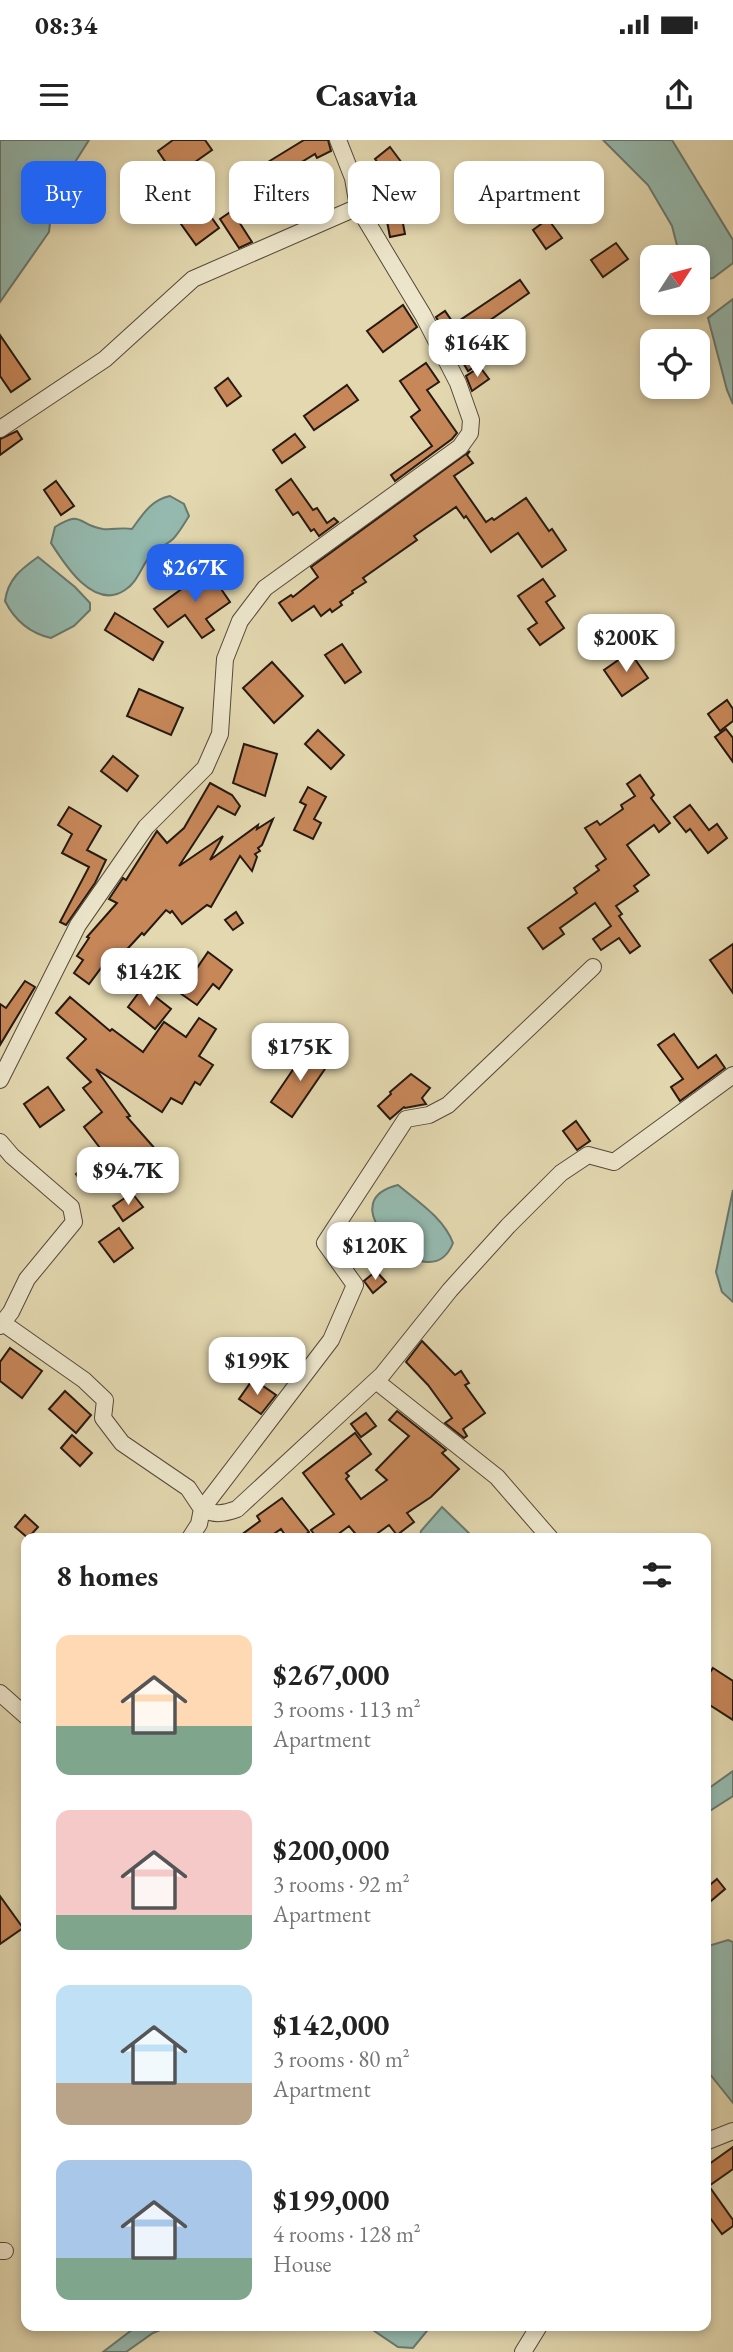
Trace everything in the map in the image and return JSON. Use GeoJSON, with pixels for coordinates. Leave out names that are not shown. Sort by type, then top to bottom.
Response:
{"type":"FeatureCollection","features":[{"type":"Feature","properties":{"kind":"street"},"geometry":{"type":"LineString","coordinates":[[338,140],[348,165]]}},
{"type":"Feature","properties":{"kind":"street"},"geometry":{"type":"LineString","coordinates":[[0,429],[105,359],[193,279],[348,211]]}},
{"type":"Feature","properties":{"kind":"street"},"geometry":{"type":"LineString","coordinates":[[0,1080],[78,925],[146,827],[205,768],[220,734],[225,659],[240,621],[265,588],[460,447],[470,433],[471,420],[458,383],[424,314],[368,224]]}},
{"type":"Feature","properties":{"kind":"street"},"geometry":{"type":"LineString","coordinates":[[193,1533],[199,1524],[202,1509],[331,1340],[355,1285],[325,1243],[406,1119],[429,1115],[449,1105],[593,967]]}},
{"type":"Feature","properties":{"kind":"street"},"geometry":{"type":"LineString","coordinates":[[0,1142],[12,1156],[71,1207],[74,1222],[27,1279],[11,1312],[1,1325],[91,1387],[105,1400],[103,1418],[122,1443],[188,1488],[202,1509],[212,1514],[224,1514],[237,1509],[376,1381],[450,1290],[561,1173],[587,1155],[614,1162],[733,1075]]}},
{"type":"Feature","properties":{"kind":"street"},"geometry":{"type":"LineString","coordinates":[[376,1381],[497,1477],[546,1533]]}},
{"type":"Feature","properties":{"kind":"street"},"geometry":{"type":"LineString","coordinates":[[0,1693],[21,1712]]}},
{"type":"Feature","properties":{"kind":"street"},"geometry":{"type":"LineString","coordinates":[[711,2140],[733,2131]]}},
{"type":"Feature","properties":{"kind":"street"},"geometry":{"type":"LineString","coordinates":[[523,2352],[536,2331]]}},
{"type":"Feature","properties":{"kind":"water"},"geometry":{"type":"Polygon","coordinates":[[[0,140],[89,140],[76,161],[21,161],[21,224],[50,224],[49,232],[0,302],[0,140]]]}},
{"type":"Feature","properties":{"kind":"water"},"geometry":{"type":"Polygon","coordinates":[[[603,140],[672,140],[733,240],[733,263],[710,278],[710,245],[677,245],[672,226],[648,185],[603,140]]]}},
{"type":"Feature","properties":{"kind":"water"},"geometry":{"type":"Polygon","coordinates":[[[733,299],[733,404],[708,318],[733,299]]]}},
{"type":"Feature","properties":{"kind":"water"},"geometry":{"type":"Polygon","coordinates":[[[170,496],[184,504],[189,516],[173,539],[151,555],[129,587],[113,595],[102,595],[82,583],[51,543],[55,527],[71,519],[103,529],[132,529],[153,504],[170,496]]]}},
{"type":"Feature","properties":{"kind":"water"},"geometry":{"type":"Polygon","coordinates":[[[38,557],[90,603],[90,610],[74,626],[51,638],[24,625],[13,615],[5,601],[16,575],[38,557]]]}},
{"type":"Feature","properties":{"kind":"water"},"geometry":{"type":"Polygon","coordinates":[[[398,1185],[429,1211],[449,1234],[453,1243],[441,1259],[434,1262],[417,1260],[404,1253],[380,1230],[373,1216],[373,1204],[380,1193],[398,1185]]]}},
{"type":"Feature","properties":{"kind":"water"},"geometry":{"type":"Polygon","coordinates":[[[733,1190],[733,1302],[722,1292],[716,1272],[733,1190]]]}},
{"type":"Feature","properties":{"kind":"water"},"geometry":{"type":"Polygon","coordinates":[[[442,1507],[469,1533],[421,1533],[442,1507]]]}},
{"type":"Feature","properties":{"kind":"water"},"geometry":{"type":"Polygon","coordinates":[[[733,1771],[733,1796],[711,1810],[711,1787],[733,1771]]]}},
{"type":"Feature","properties":{"kind":"water"},"geometry":{"type":"Polygon","coordinates":[[[728,1940],[733,1942],[733,2103],[711,2076],[711,1945],[728,1940]]]}},
{"type":"Feature","properties":{"kind":"water"},"geometry":{"type":"Polygon","coordinates":[[[130,2331],[158,2331],[126,2352],[103,2352],[130,2331]]]}},
{"type":"Feature","properties":{"kind":"water"},"geometry":{"type":"Polygon","coordinates":[[[374,2331],[427,2331],[413,2348],[398,2347],[374,2331]]]}},
{"type":"Feature","properties":{"kind":"building"},"geometry":{"type":"Polygon","coordinates":[[[173,140],[205,140],[212,150],[196,161],[165,161],[158,151],[173,140]]]}},
{"type":"Feature","properties":{"kind":"building"},"geometry":{"type":"Polygon","coordinates":[[[304,140],[328,140],[331,151],[317,158],[315,154],[303,161],[270,161],[304,140]]]}},
{"type":"Feature","properties":{"kind":"building"},"geometry":{"type":"Polygon","coordinates":[[[390,147],[400,161],[376,161],[375,159],[390,147]]]}},
{"type":"Feature","properties":{"kind":"building"},"geometry":{"type":"Polygon","coordinates":[[[229,213],[229,224],[240,224],[252,242],[239,248],[220,219],[229,213]]]}},
{"type":"Feature","properties":{"kind":"building"},"geometry":{"type":"Polygon","coordinates":[[[215,222],[219,228],[196,245],[181,224],[215,222]]]}},
{"type":"Feature","properties":{"kind":"building"},"geometry":{"type":"Polygon","coordinates":[[[388,224],[403,224],[405,234],[390,237],[388,224]]]}},
{"type":"Feature","properties":{"kind":"building"},"geometry":{"type":"Polygon","coordinates":[[[541,224],[552,224],[562,238],[546,249],[533,230],[541,224]]]}},
{"type":"Feature","properties":{"kind":"building"},"geometry":{"type":"Polygon","coordinates":[[[616,243],[628,259],[603,277],[591,260],[616,243]]]}},
{"type":"Feature","properties":{"kind":"building"},"geometry":{"type":"Polygon","coordinates":[[[520,280],[529,293],[463,339],[480,363],[468,371],[436,317],[445,311],[454,324],[520,280]]]}},
{"type":"Feature","properties":{"kind":"building"},"geometry":{"type":"Polygon","coordinates":[[[403,305],[417,327],[383,352],[367,331],[403,305]]]}},
{"type":"Feature","properties":{"kind":"building"},"geometry":{"type":"Polygon","coordinates":[[[0,335],[30,379],[11,392],[0,376],[0,335]]]}},
{"type":"Feature","properties":{"kind":"building"},"geometry":{"type":"Polygon","coordinates":[[[426,363],[439,382],[427,390],[457,433],[395,481],[391,475],[432,446],[411,417],[420,410],[400,381],[426,363]]]}},
{"type":"Feature","properties":{"kind":"building"},"geometry":{"type":"Polygon","coordinates":[[[480,367],[489,379],[472,391],[466,376],[480,367]]]}},
{"type":"Feature","properties":{"kind":"building"},"geometry":{"type":"Polygon","coordinates":[[[228,378],[241,396],[227,406],[215,388],[228,378]]]}},
{"type":"Feature","properties":{"kind":"building"},"geometry":{"type":"Polygon","coordinates":[[[347,385],[358,400],[314,430],[304,416],[347,385]]]}},
{"type":"Feature","properties":{"kind":"building"},"geometry":{"type":"Polygon","coordinates":[[[17,431],[22,439],[0,455],[0,439],[17,431]]]}},
{"type":"Feature","properties":{"kind":"building"},"geometry":{"type":"Polygon","coordinates":[[[295,434],[305,447],[282,463],[273,450],[295,434]]]}},
{"type":"Feature","properties":{"kind":"building"},"geometry":{"type":"Polygon","coordinates":[[[470,451],[467,455],[473,463],[454,476],[486,522],[492,518],[494,520],[526,498],[566,550],[542,567],[518,533],[491,552],[466,516],[464,518],[456,507],[414,536],[417,540],[363,578],[366,582],[352,591],[353,593],[340,602],[342,605],[332,612],[330,609],[321,616],[314,606],[292,621],[279,603],[291,595],[293,597],[318,577],[311,567],[470,451]]]}},
{"type":"Feature","properties":{"kind":"building"},"geometry":{"type":"Polygon","coordinates":[[[291,479],[313,510],[317,508],[327,523],[334,518],[338,522],[319,536],[314,529],[311,531],[298,512],[293,515],[276,490],[291,479]]]}},
{"type":"Feature","properties":{"kind":"building"},"geometry":{"type":"Polygon","coordinates":[[[56,481],[74,506],[61,515],[44,490],[56,481]]]}},
{"type":"Feature","properties":{"kind":"building"},"geometry":{"type":"Polygon","coordinates":[[[208,570],[230,602],[206,619],[214,630],[202,638],[185,615],[168,627],[154,609],[208,570]]]}},
{"type":"Feature","properties":{"kind":"building"},"geometry":{"type":"Polygon","coordinates":[[[543,579],[555,596],[546,602],[564,628],[540,645],[528,629],[537,623],[518,596],[543,579]]]}},
{"type":"Feature","properties":{"kind":"building"},"geometry":{"type":"Polygon","coordinates":[[[115,613],[163,642],[153,660],[105,630],[115,613]]]}},
{"type":"Feature","properties":{"kind":"building"},"geometry":{"type":"Polygon","coordinates":[[[342,644],[361,672],[345,683],[325,655],[342,644]]]}},
{"type":"Feature","properties":{"kind":"building"},"geometry":{"type":"Polygon","coordinates":[[[630,652],[648,678],[622,696],[604,670],[630,652]]]}},
{"type":"Feature","properties":{"kind":"building"},"geometry":{"type":"Polygon","coordinates":[[[272,662],[303,696],[274,723],[243,688],[272,662]]]}},
{"type":"Feature","properties":{"kind":"building"},"geometry":{"type":"Polygon","coordinates":[[[139,689],[183,708],[171,735],[127,716],[139,689]]]}},
{"type":"Feature","properties":{"kind":"building"},"geometry":{"type":"Polygon","coordinates":[[[727,700],[733,709],[733,721],[720,731],[708,714],[727,700]]]}},
{"type":"Feature","properties":{"kind":"building"},"geometry":{"type":"Polygon","coordinates":[[[726,729],[733,738],[733,762],[715,737],[726,729]]]}},
{"type":"Feature","properties":{"kind":"building"},"geometry":{"type":"Polygon","coordinates":[[[318,730],[344,755],[331,769],[305,744],[318,730]]]}},
{"type":"Feature","properties":{"kind":"building"},"geometry":{"type":"Polygon","coordinates":[[[244,744],[277,754],[265,796],[233,783],[244,744]]]}},
{"type":"Feature","properties":{"kind":"building"},"geometry":{"type":"Polygon","coordinates":[[[113,756],[138,776],[127,791],[101,771],[113,756]]]}},
{"type":"Feature","properties":{"kind":"building"},"geometry":{"type":"Polygon","coordinates":[[[640,775],[654,795],[651,798],[670,823],[659,832],[654,825],[627,845],[649,875],[634,886],[638,891],[616,906],[622,914],[619,916],[640,946],[630,953],[619,938],[601,950],[593,939],[611,926],[595,903],[560,928],[564,934],[543,949],[528,928],[577,893],[574,888],[599,870],[596,866],[606,859],[585,828],[597,821],[600,825],[623,809],[621,805],[635,796],[627,784],[640,775]]]}},
{"type":"Feature","properties":{"kind":"building"},"geometry":{"type":"Polygon","coordinates":[[[210,783],[232,795],[240,806],[235,815],[218,806],[179,866],[223,836],[210,860],[258,825],[257,829],[273,819],[262,845],[258,848],[260,851],[255,854],[257,857],[252,871],[240,856],[211,907],[207,905],[182,924],[172,911],[170,913],[166,910],[119,958],[113,952],[89,984],[74,973],[83,960],[77,956],[89,938],[87,937],[117,903],[109,899],[123,878],[126,880],[157,831],[167,843],[184,828],[210,783]]]}},
{"type":"Feature","properties":{"kind":"building"},"geometry":{"type":"Polygon","coordinates":[[[308,787],[326,797],[314,819],[321,823],[313,839],[294,830],[306,805],[300,802],[308,787]]]}},
{"type":"Feature","properties":{"kind":"building"},"geometry":{"type":"Polygon","coordinates":[[[690,805],[709,830],[717,824],[727,838],[708,853],[690,829],[686,832],[674,817],[690,805]]]}},
{"type":"Feature","properties":{"kind":"building"},"geometry":{"type":"Polygon","coordinates":[[[69,807],[101,826],[87,850],[106,860],[95,883],[66,925],[60,922],[89,867],[62,853],[72,834],[58,825],[69,807]]]}},
{"type":"Feature","properties":{"kind":"building"},"geometry":{"type":"Polygon","coordinates":[[[236,912],[243,923],[233,930],[225,920],[236,912]]]}},
{"type":"Feature","properties":{"kind":"building"},"geometry":{"type":"Polygon","coordinates":[[[733,944],[733,993],[710,960],[733,944]]]}},
{"type":"Feature","properties":{"kind":"building"},"geometry":{"type":"Polygon","coordinates":[[[208,952],[232,970],[219,989],[213,984],[197,1005],[180,993],[208,952]]]}},
{"type":"Feature","properties":{"kind":"building"},"geometry":{"type":"Polygon","coordinates":[[[25,981],[35,987],[0,1045],[0,1004],[6,1008],[25,981]]]}},
{"type":"Feature","properties":{"kind":"building"},"geometry":{"type":"Polygon","coordinates":[[[143,987],[171,1009],[155,1029],[128,1007],[143,987]]]}},
{"type":"Feature","properties":{"kind":"building"},"geometry":{"type":"Polygon","coordinates":[[[70,997],[110,1031],[112,1029],[143,1052],[164,1022],[186,1037],[199,1018],[216,1029],[199,1056],[213,1065],[200,1085],[195,1082],[182,1104],[171,1098],[162,1112],[96,1069],[130,1116],[127,1117],[157,1151],[147,1160],[143,1156],[129,1167],[120,1155],[83,1185],[76,1174],[103,1152],[84,1127],[102,1112],[83,1088],[91,1082],[67,1058],[86,1039],[56,1013],[70,997]]]}},
{"type":"Feature","properties":{"kind":"building"},"geometry":{"type":"Polygon","coordinates":[[[674,1034],[698,1068],[716,1055],[725,1068],[680,1101],[671,1087],[683,1079],[658,1045],[674,1034]]]}},
{"type":"Feature","properties":{"kind":"building"},"geometry":{"type":"Polygon","coordinates":[[[307,1049],[329,1063],[292,1117],[271,1102],[307,1049]]]}},
{"type":"Feature","properties":{"kind":"building"},"geometry":{"type":"Polygon","coordinates":[[[411,1074],[430,1088],[422,1098],[426,1104],[404,1107],[390,1119],[378,1106],[411,1074]]]}},
{"type":"Feature","properties":{"kind":"building"},"geometry":{"type":"Polygon","coordinates":[[[48,1087],[64,1110],[40,1127],[24,1104],[48,1087]]]}},
{"type":"Feature","properties":{"kind":"building"},"geometry":{"type":"Polygon","coordinates":[[[576,1121],[590,1141],[577,1150],[563,1131],[576,1121]]]}},
{"type":"Feature","properties":{"kind":"building"},"geometry":{"type":"Polygon","coordinates":[[[132,1193],[143,1207],[123,1221],[113,1206],[132,1193]]]}},
{"type":"Feature","properties":{"kind":"building"},"geometry":{"type":"Polygon","coordinates":[[[119,1228],[133,1248],[114,1262],[99,1242],[119,1228]]]}},
{"type":"Feature","properties":{"kind":"building"},"geometry":{"type":"Polygon","coordinates":[[[362,1233],[379,1251],[367,1262],[350,1244],[362,1233]]]}},
{"type":"Feature","properties":{"kind":"building"},"geometry":{"type":"Polygon","coordinates":[[[376,1271],[386,1282],[373,1293],[364,1281],[376,1271]]]}},
{"type":"Feature","properties":{"kind":"building"},"geometry":{"type":"Polygon","coordinates":[[[422,1341],[455,1375],[461,1371],[469,1383],[465,1385],[485,1413],[463,1429],[467,1436],[464,1438],[445,1423],[452,1418],[428,1385],[406,1362],[422,1341]]]}},
{"type":"Feature","properties":{"kind":"building"},"geometry":{"type":"Polygon","coordinates":[[[10,1348],[42,1371],[22,1398],[0,1381],[0,1362],[10,1348]]]}},
{"type":"Feature","properties":{"kind":"building"},"geometry":{"type":"Polygon","coordinates":[[[253,1379],[276,1395],[261,1414],[239,1399],[253,1379]]]}},
{"type":"Feature","properties":{"kind":"building"},"geometry":{"type":"Polygon","coordinates":[[[65,1391],[91,1415],[76,1433],[49,1409],[65,1391]]]}},
{"type":"Feature","properties":{"kind":"building"},"geometry":{"type":"Polygon","coordinates":[[[397,1411],[446,1450],[442,1453],[459,1469],[431,1497],[407,1513],[414,1522],[400,1533],[395,1533],[389,1525],[378,1533],[355,1533],[349,1526],[340,1533],[313,1533],[311,1530],[334,1514],[303,1473],[355,1433],[371,1454],[346,1473],[349,1476],[346,1479],[361,1499],[387,1480],[376,1470],[409,1436],[389,1420],[397,1411]]]}},
{"type":"Feature","properties":{"kind":"building"},"geometry":{"type":"Polygon","coordinates":[[[366,1413],[376,1426],[361,1437],[351,1424],[366,1413]]]}},
{"type":"Feature","properties":{"kind":"building"},"geometry":{"type":"Polygon","coordinates":[[[72,1435],[92,1453],[80,1466],[61,1448],[72,1435]]]}},
{"type":"Feature","properties":{"kind":"building"},"geometry":{"type":"Polygon","coordinates":[[[282,1498],[309,1532],[284,1533],[281,1529],[275,1533],[244,1533],[260,1521],[257,1516],[282,1498]]]}},
{"type":"Feature","properties":{"kind":"building"},"geometry":{"type":"Polygon","coordinates":[[[25,1515],[38,1527],[33,1533],[22,1533],[15,1527],[25,1515]]]}},
{"type":"Feature","properties":{"kind":"building"},"geometry":{"type":"Polygon","coordinates":[[[713,1668],[733,1681],[733,1720],[711,1706],[713,1668]]]}},
{"type":"Feature","properties":{"kind":"building"},"geometry":{"type":"Polygon","coordinates":[[[717,1879],[725,1889],[711,1901],[711,1884],[717,1879]]]}},
{"type":"Feature","properties":{"kind":"building"},"geometry":{"type":"Polygon","coordinates":[[[0,1896],[21,1925],[21,1929],[0,1944],[0,1896]]]}},
{"type":"Feature","properties":{"kind":"building"},"geometry":{"type":"Polygon","coordinates":[[[733,2147],[733,2169],[711,2185],[711,2163],[733,2147]]]}},
{"type":"Feature","properties":{"kind":"building"},"geometry":{"type":"Polygon","coordinates":[[[711,2189],[733,2220],[733,2226],[722,2234],[711,2219],[711,2189]]]}}]}
